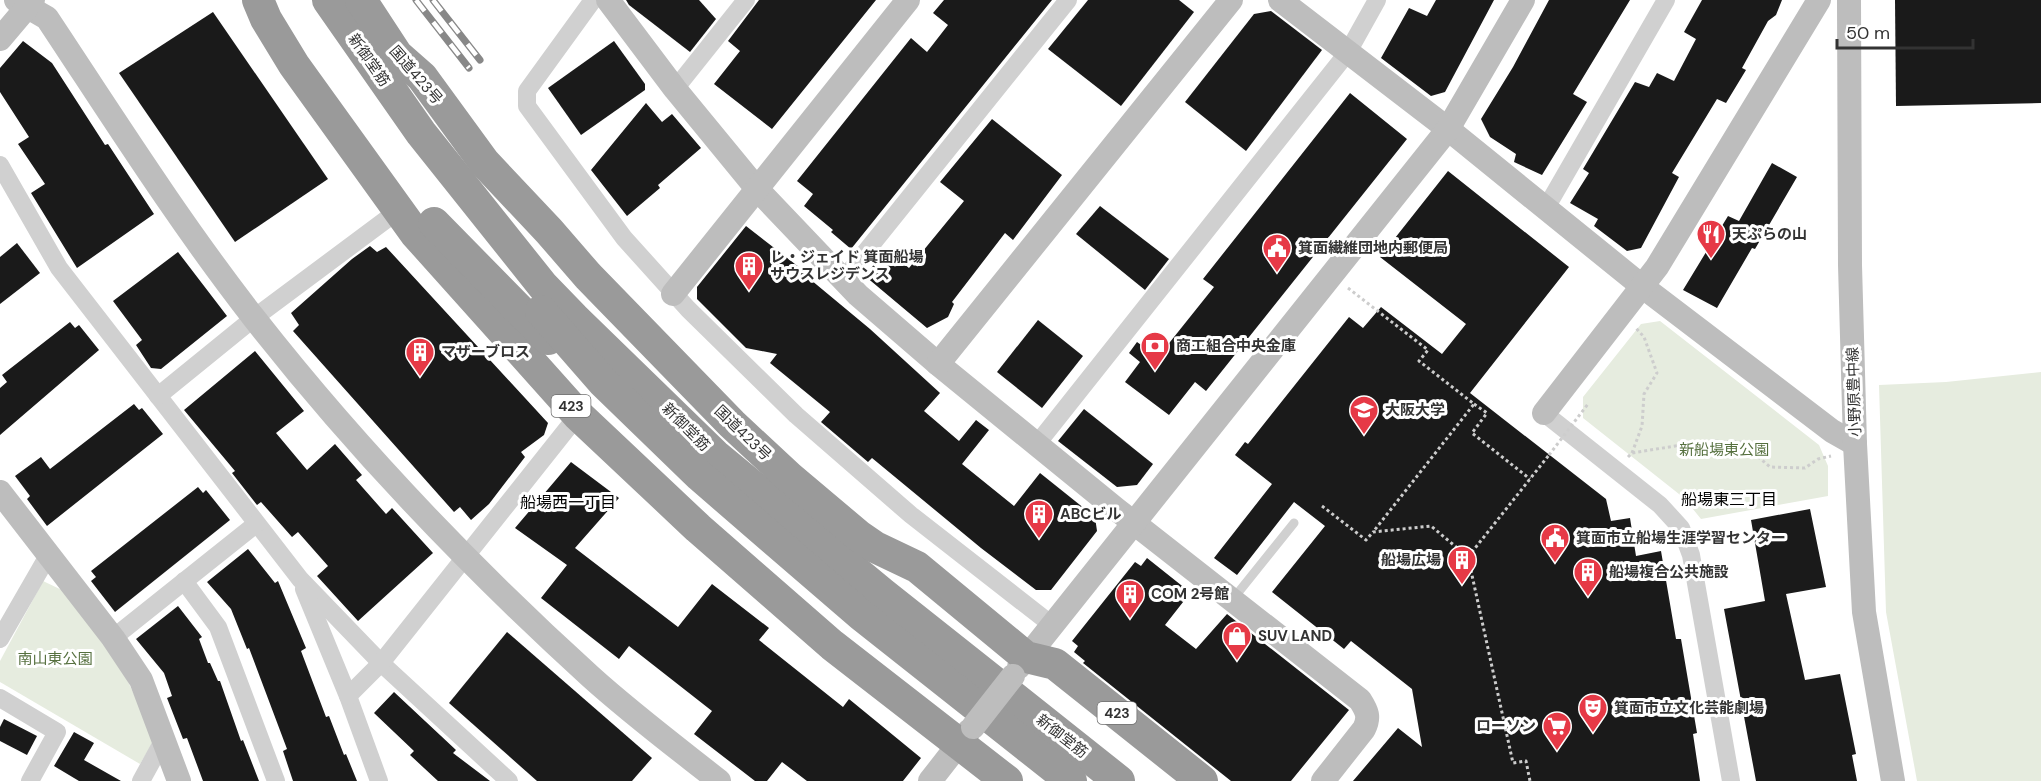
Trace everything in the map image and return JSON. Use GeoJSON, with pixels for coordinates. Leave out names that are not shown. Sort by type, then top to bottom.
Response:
{"type":"FeatureCollection","features":[{"type":"Feature","properties":{"kind":"highway","name":"423"},"geometry":{"type":"LineString","coordinates":[[258,0],[266,19],[294,65],[415,233],[578,415],[698,528],[832,645],[966,735],[1007,781]]}},
{"type":"Feature","properties":{"kind":"highway"},"geometry":{"type":"LineString","coordinates":[[265,0],[340,108],[437,227],[562,352],[612,371]]}},
{"type":"Feature","properties":{"kind":"highway","name":"新御堂筋"},"geometry":{"type":"LineString","coordinates":[[305,0],[394,128],[470,230],[612,371],[882,593],[1119,781]]}},
{"type":"Feature","properties":{"kind":"highway","name":"新御堂筋"},"geometry":{"type":"LineString","coordinates":[[328,0],[421,133],[612,371],[700,476],[861,615],[1071,781]]}},
{"type":"Feature","properties":{"kind":"highway","name":"国道423号"},"geometry":{"type":"LineString","coordinates":[[361,0],[397,55],[422,77],[484,162],[588,276],[732,424],[789,477],[859,536],[875,547],[917,567],[1019,667],[1055,664],[1202,781]]}},
{"type":"Feature","properties":{"kind":"highway"},"geometry":{"type":"LineString","coordinates":[[397,55],[421,94],[532,251],[612,371]]}},
{"type":"Feature","properties":{"kind":"street"},"geometry":{"type":"LineString","coordinates":[[592,0],[527,91],[527,106],[624,238],[673,294],[805,422],[911,515],[1052,625]]}},
{"type":"Feature","properties":{"kind":"street"},"geometry":{"type":"LineString","coordinates":[[608,0],[675,89],[757,189],[858,295],[938,364],[1037,444],[1232,601],[1360,700],[1367,710],[1369,720],[1323,781]]}},
{"type":"Feature","properties":{"kind":"street"},"geometry":{"type":"LineString","coordinates":[[675,89],[746,0]]}},
{"type":"Feature","properties":{"kind":"street"},"geometry":{"type":"LineString","coordinates":[[673,294],[908,0]]}},
{"type":"Feature","properties":{"kind":"street"},"geometry":{"type":"LineString","coordinates":[[843,280],[1068,0]]}},
{"type":"Feature","properties":{"kind":"street"},"geometry":{"type":"LineString","coordinates":[[938,364],[1231,0]]}},
{"type":"Feature","properties":{"kind":"street"},"geometry":{"type":"LineString","coordinates":[[1280,0],[1448,129],[1643,286],[1832,431],[1855,444]]}},
{"type":"Feature","properties":{"kind":"street"},"geometry":{"type":"LineString","coordinates":[[1037,444],[1348,52],[1377,0]]}},
{"type":"Feature","properties":{"kind":"street"},"geometry":{"type":"LineString","coordinates":[[930,781],[1448,129],[1523,0]]}},
{"type":"Feature","properties":{"kind":"street"},"geometry":{"type":"LineString","coordinates":[[1546,208],[1666,0]]}},
{"type":"Feature","properties":{"kind":"street"},"geometry":{"type":"LineString","coordinates":[[1731,781],[1691,555],[1681,528],[1660,505],[1544,413],[1657,267],[1819,0]]}},
{"type":"Feature","properties":{"kind":"street","name":"小野原豊中線"},"geometry":{"type":"LineString","coordinates":[[1850,0],[1850,265],[1855,444],[1864,612],[1893,781]]}},
{"type":"Feature","properties":{"kind":"street"},"geometry":{"type":"LineString","coordinates":[[0,39],[25,2],[47,18],[167,199],[254,318],[356,441],[465,556],[592,678],[719,781]]}},
{"type":"Feature","properties":{"kind":"street"},"geometry":{"type":"LineString","coordinates":[[0,165],[59,268],[300,579],[381,663],[509,781]]}},
{"type":"Feature","properties":{"kind":"street"},"geometry":{"type":"LineString","coordinates":[[158,396],[254,318],[399,210]]}},
{"type":"Feature","properties":{"kind":"street"},"geometry":{"type":"LineString","coordinates":[[348,696],[381,663],[578,415]]}},
{"type":"Feature","properties":{"kind":"street"},"geometry":{"type":"LineString","coordinates":[[0,492],[113,638],[141,680],[179,781]]}},
{"type":"Feature","properties":{"kind":"street"},"geometry":{"type":"LineString","coordinates":[[113,638],[256,524]]}},
{"type":"Feature","properties":{"kind":"street"},"geometry":{"type":"LineString","coordinates":[[0,639],[49,554]]}},
{"type":"Feature","properties":{"kind":"street"},"geometry":{"type":"LineString","coordinates":[[300,579],[348,696],[379,781]]}},
{"type":"Feature","properties":{"kind":"street"},"geometry":{"type":"LineString","coordinates":[[184,582],[218,627],[276,781]]}},
{"type":"Feature","properties":{"kind":"street"},"geometry":{"type":"LineString","coordinates":[[0,698],[57,732],[30,781]]}},
{"type":"Feature","properties":{"kind":"street"},"geometry":{"type":"LineString","coordinates":[[141,781],[163,741]]}},
{"type":"Feature","properties":{"kind":"lane"},"geometry":{"type":"LineString","coordinates":[[1232,601],[1294,524]]}},
{"type":"Feature","properties":{"kind":"path"},"geometry":{"type":"LineString","coordinates":[[1347,287],[1428,350],[1419,362],[1487,413],[1472,433],[1530,479]]}},
{"type":"Feature","properties":{"kind":"path"},"geometry":{"type":"LineString","coordinates":[[1626,458],[1632,453],[1642,426],[1644,394],[1657,374],[1644,337],[1634,326]]}},
{"type":"Feature","properties":{"kind":"path"},"geometry":{"type":"LineString","coordinates":[[1322,506],[1366,540],[1474,404]]}},
{"type":"Feature","properties":{"kind":"path"},"geometry":{"type":"LineString","coordinates":[[1468,557],[1588,404]]}},
{"type":"Feature","properties":{"kind":"path"},"geometry":{"type":"LineString","coordinates":[[1632,453],[1706,441],[1741,442],[1770,467],[1790,469],[1805,468],[1818,459],[1831,456]]}},
{"type":"Feature","properties":{"kind":"path"},"geometry":{"type":"LineString","coordinates":[[1373,532],[1431,526],[1468,557],[1513,763],[1526,761],[1530,781]]}},
{"type":"Feature","properties":{"kind":"green space","name":"新船場東公園"},"geometry":{"type":"Polygon","coordinates":[[[1660,321],[1819,445],[1828,466],[1828,496],[1701,519],[1684,498],[1583,418],[1583,397],[1641,324],[1660,321]]]}},
{"type":"Feature","properties":{"kind":"green space"},"geometry":{"type":"Polygon","coordinates":[[[2041,372],[2041,781],[1917,781],[1886,612],[1879,385],[1946,382],[2041,372]]]}},
{"type":"Feature","properties":{"kind":"green space","name":"南山東公園"},"geometry":{"type":"Polygon","coordinates":[[[43,581],[66,592],[121,667],[152,732],[152,744],[140,764],[0,682],[0,661],[43,581]]]}},
{"type":"Feature","properties":{"kind":"building"},"geometry":{"type":"Polygon","coordinates":[[[626,0],[699,0],[716,19],[690,52],[629,5],[626,0]]]}},
{"type":"Feature","properties":{"kind":"building"},"geometry":{"type":"Polygon","coordinates":[[[759,0],[876,0],[772,129],[714,84],[740,51],[728,41],[759,0]]]}},
{"type":"Feature","properties":{"kind":"building"},"geometry":{"type":"Polygon","coordinates":[[[944,0],[1052,0],[851,249],[831,232],[833,230],[804,206],[813,194],[797,181],[911,38],[927,52],[948,25],[933,13],[944,0]]]}},
{"type":"Feature","properties":{"kind":"building"},"geometry":{"type":"Polygon","coordinates":[[[1088,0],[1179,0],[1194,12],[1121,106],[1048,49],[1088,0]]]}},
{"type":"Feature","properties":{"kind":"building"},"geometry":{"type":"Polygon","coordinates":[[[1436,0],[1494,0],[1445,92],[1431,96],[1381,58],[1409,8],[1427,16],[1436,0]]]}},
{"type":"Feature","properties":{"kind":"building"},"geometry":{"type":"Polygon","coordinates":[[[1549,0],[1630,0],[1573,94],[1587,102],[1542,175],[1514,162],[1516,154],[1490,137],[1481,119],[1513,67],[1549,0]]]}},
{"type":"Feature","properties":{"kind":"building"},"geometry":{"type":"Polygon","coordinates":[[[1702,0],[1782,0],[1776,15],[1768,21],[1742,68],[1746,70],[1726,103],[1717,99],[1672,173],[1679,177],[1641,248],[1627,251],[1594,226],[1598,219],[1570,203],[1589,173],[1583,169],[1635,82],[1649,87],[1657,73],[1674,81],[1696,39],[1684,32],[1702,0]]]}},
{"type":"Feature","properties":{"kind":"building"},"geometry":{"type":"Polygon","coordinates":[[[1895,0],[2041,0],[2041,103],[1896,106],[1895,0]]]}},
{"type":"Feature","properties":{"kind":"building"},"geometry":{"type":"Polygon","coordinates":[[[1271,11],[1322,50],[1246,151],[1185,102],[1254,14],[1271,11]]]}},
{"type":"Feature","properties":{"kind":"building"},"geometry":{"type":"Polygon","coordinates":[[[213,12],[328,179],[235,242],[119,73],[213,12]]]}},
{"type":"Feature","properties":{"kind":"building"},"geometry":{"type":"Polygon","coordinates":[[[23,41],[52,63],[105,145],[108,144],[154,214],[77,268],[31,193],[45,184],[18,144],[29,137],[0,92],[0,68],[23,41]]]}},
{"type":"Feature","properties":{"kind":"building"},"geometry":{"type":"Polygon","coordinates":[[[614,41],[645,84],[645,90],[581,135],[548,88],[614,41]]]}},
{"type":"Feature","properties":{"kind":"building"},"geometry":{"type":"Polygon","coordinates":[[[1350,93],[1407,139],[1206,391],[1195,382],[1169,415],[1125,382],[1140,362],[1129,353],[1137,342],[1158,357],[1214,287],[1203,279],[1350,93]]]}},
{"type":"Feature","properties":{"kind":"building"},"geometry":{"type":"Polygon","coordinates":[[[646,103],[662,122],[672,114],[701,148],[658,185],[660,188],[627,216],[591,170],[646,103]]]}},
{"type":"Feature","properties":{"kind":"building"},"geometry":{"type":"Polygon","coordinates":[[[992,119],[1062,175],[1013,240],[1005,233],[952,302],[954,304],[948,317],[927,328],[865,276],[886,249],[909,268],[964,201],[940,182],[992,119]]]}},
{"type":"Feature","properties":{"kind":"building"},"geometry":{"type":"Polygon","coordinates":[[[1772,163],[1797,177],[1717,308],[1683,290],[1728,216],[1739,221],[1772,163]]]}},
{"type":"Feature","properties":{"kind":"building"},"geometry":{"type":"Polygon","coordinates":[[[1448,171],[1569,267],[1470,393],[1606,499],[1611,521],[1630,518],[1636,556],[1661,551],[1676,639],[1681,639],[1697,733],[1693,734],[1700,781],[1353,781],[1398,728],[1422,747],[1412,689],[1351,641],[1344,649],[1272,592],[1325,526],[1294,502],[1237,575],[1214,558],[1272,484],[1235,455],[1245,442],[1248,444],[1349,317],[1363,328],[1381,307],[1442,354],[1466,324],[1380,257],[1448,171]]]}},
{"type":"Feature","properties":{"kind":"building"},"geometry":{"type":"Polygon","coordinates":[[[1100,206],[1169,259],[1145,290],[1076,234],[1100,206]]]}},
{"type":"Feature","properties":{"kind":"building"},"geometry":{"type":"Polygon","coordinates":[[[746,226],[813,278],[811,280],[870,329],[940,393],[924,411],[959,441],[976,420],[989,430],[962,464],[1014,506],[1040,473],[1095,517],[1097,531],[1051,590],[1036,590],[872,458],[868,462],[821,422],[830,412],[770,363],[777,354],[746,348],[697,299],[697,287],[746,226]]]}},
{"type":"Feature","properties":{"kind":"building"},"geometry":{"type":"Polygon","coordinates":[[[17,243],[40,273],[0,304],[0,257],[17,243]]]}},
{"type":"Feature","properties":{"kind":"building","name":"マザーブロス"},"geometry":{"type":"Polygon","coordinates":[[[370,246],[377,252],[386,247],[548,423],[544,435],[521,452],[525,457],[489,504],[471,520],[460,507],[454,512],[293,331],[299,325],[291,313],[370,246]]]}},
{"type":"Feature","properties":{"kind":"building"},"geometry":{"type":"Polygon","coordinates":[[[178,252],[227,316],[161,369],[151,368],[136,345],[142,340],[113,301],[178,252]]]}},
{"type":"Feature","properties":{"kind":"building"},"geometry":{"type":"Polygon","coordinates":[[[1038,320],[1083,356],[1042,408],[997,372],[1038,320]]]}},
{"type":"Feature","properties":{"kind":"building"},"geometry":{"type":"Polygon","coordinates":[[[70,322],[75,328],[79,325],[99,350],[0,435],[0,388],[7,382],[2,375],[70,322]]]}},
{"type":"Feature","properties":{"kind":"building"},"geometry":{"type":"Polygon","coordinates":[[[255,351],[304,411],[276,433],[307,470],[335,444],[362,475],[356,480],[386,514],[392,508],[433,553],[358,621],[317,576],[328,566],[298,532],[292,537],[261,502],[257,505],[232,473],[235,471],[184,410],[255,351]]]}},
{"type":"Feature","properties":{"kind":"building"},"geometry":{"type":"Polygon","coordinates":[[[134,404],[139,410],[142,408],[163,434],[47,526],[27,499],[30,496],[15,476],[41,457],[50,469],[134,404]]]}},
{"type":"Feature","properties":{"kind":"building"},"geometry":{"type":"Polygon","coordinates":[[[1084,409],[1153,464],[1137,485],[1117,487],[1058,441],[1084,409]]]}},
{"type":"Feature","properties":{"kind":"building"},"geometry":{"type":"Polygon","coordinates":[[[571,462],[619,498],[575,548],[678,627],[712,584],[769,628],[759,640],[843,707],[849,699],[921,758],[903,781],[807,781],[782,762],[767,781],[755,781],[694,734],[712,711],[629,646],[619,659],[541,598],[567,565],[515,528],[571,462]]]}},
{"type":"Feature","properties":{"kind":"building"},"geometry":{"type":"Polygon","coordinates":[[[198,487],[203,493],[206,490],[230,520],[115,612],[91,581],[96,577],[91,571],[198,487]]]}},
{"type":"Feature","properties":{"kind":"building"},"geometry":{"type":"Polygon","coordinates":[[[1810,509],[1826,587],[1786,594],[1805,680],[1840,674],[1856,754],[1852,755],[1857,781],[1756,781],[1724,609],[1765,601],[1751,520],[1810,509]]]}},
{"type":"Feature","properties":{"kind":"building"},"geometry":{"type":"Polygon","coordinates":[[[248,549],[275,583],[278,581],[306,648],[301,651],[326,717],[329,716],[357,781],[293,781],[283,751],[287,749],[249,648],[247,649],[231,609],[207,582],[248,549]]]}},
{"type":"Feature","properties":{"kind":"building","name":"SUV LAND"},"geometry":{"type":"Polygon","coordinates":[[[1147,558],[1186,589],[1182,593],[1187,597],[1165,625],[1196,649],[1227,614],[1349,710],[1291,781],[1231,781],[1083,663],[1085,661],[1074,652],[1078,646],[1072,641],[1135,562],[1141,566],[1147,558]]]}},
{"type":"Feature","properties":{"kind":"building"},"geometry":{"type":"Polygon","coordinates":[[[178,606],[202,637],[199,639],[208,663],[220,681],[241,741],[243,740],[259,781],[203,781],[187,738],[183,739],[167,698],[172,696],[164,673],[136,639],[178,606]]]}},
{"type":"Feature","properties":{"kind":"building"},"geometry":{"type":"Polygon","coordinates":[[[507,632],[652,758],[632,781],[537,781],[449,703],[507,632]]]}},
{"type":"Feature","properties":{"kind":"building"},"geometry":{"type":"Polygon","coordinates":[[[394,692],[456,750],[453,753],[490,781],[438,781],[410,755],[414,751],[374,713],[394,692]]]}},
{"type":"Feature","properties":{"kind":"building"},"geometry":{"type":"Polygon","coordinates":[[[4,719],[37,736],[27,755],[0,741],[0,727],[4,719]]]}},
{"type":"Feature","properties":{"kind":"building"},"geometry":{"type":"Polygon","coordinates":[[[74,732],[94,743],[84,760],[121,781],[79,781],[54,766],[74,732]]]}},
{"type":"Feature","properties":{"kind":"railway"},"geometry":{"type":"LineString","coordinates":[[416,0],[469,68]]}},
{"type":"Feature","properties":{"kind":"railway"},"geometry":{"type":"LineString","coordinates":[[433,0],[480,60]]}},
{"type":"Feature","properties":{"kind":"place","name":"天ぷらの山"},"geometry":{"type":"Point","coordinates":[1711,260]}},
{"type":"Feature","properties":{"kind":"place","name":"箕面繊維団地内郵便局"},"geometry":{"type":"Point","coordinates":[1277,274]}},
{"type":"Feature","properties":{"kind":"place","name":"レ・ジェイド 箕面船場 サウスレジデンス"},"geometry":{"type":"Point","coordinates":[749,292]}},
{"type":"Feature","properties":{"kind":"place","name":"商工組合中央金庫"},"geometry":{"type":"Point","coordinates":[1155,372]}},
{"type":"Feature","properties":{"kind":"place","name":"マザーブロス"},"geometry":{"type":"Point","coordinates":[420,378]}},
{"type":"Feature","properties":{"kind":"place","name":"大阪大学"},"geometry":{"type":"Point","coordinates":[1364,436]}},
{"type":"Feature","properties":{"kind":"place","name":"ABCビル"},"geometry":{"type":"Point","coordinates":[1039,540]}},
{"type":"Feature","properties":{"kind":"place","name":"箕面市立船場生涯学習センター"},"geometry":{"type":"Point","coordinates":[1555,564]}},
{"type":"Feature","properties":{"kind":"place","name":"船場広場"},"geometry":{"type":"Point","coordinates":[1462,586]}},
{"type":"Feature","properties":{"kind":"place","name":"船場複合公共施設"},"geometry":{"type":"Point","coordinates":[1588,598]}},
{"type":"Feature","properties":{"kind":"place","name":"COM 2号館"},"geometry":{"type":"Point","coordinates":[1130,620]}},
{"type":"Feature","properties":{"kind":"place","name":"SUV LAND"},"geometry":{"type":"Point","coordinates":[1237,662]}},
{"type":"Feature","properties":{"kind":"place","name":"箕面市立文化芸能劇場"},"geometry":{"type":"Point","coordinates":[1593,734]}},
{"type":"Feature","properties":{"kind":"place","name":"ローソン"},"geometry":{"type":"Point","coordinates":[1557,752]}},
{"type":"Feature","properties":{"kind":"district","name":"船場東三丁目"},"geometry":{"type":"Point","coordinates":[1729,499]}},
{"type":"Feature","properties":{"kind":"district","name":"船場西一丁目"},"geometry":{"type":"Point","coordinates":[568,502]}}]}
